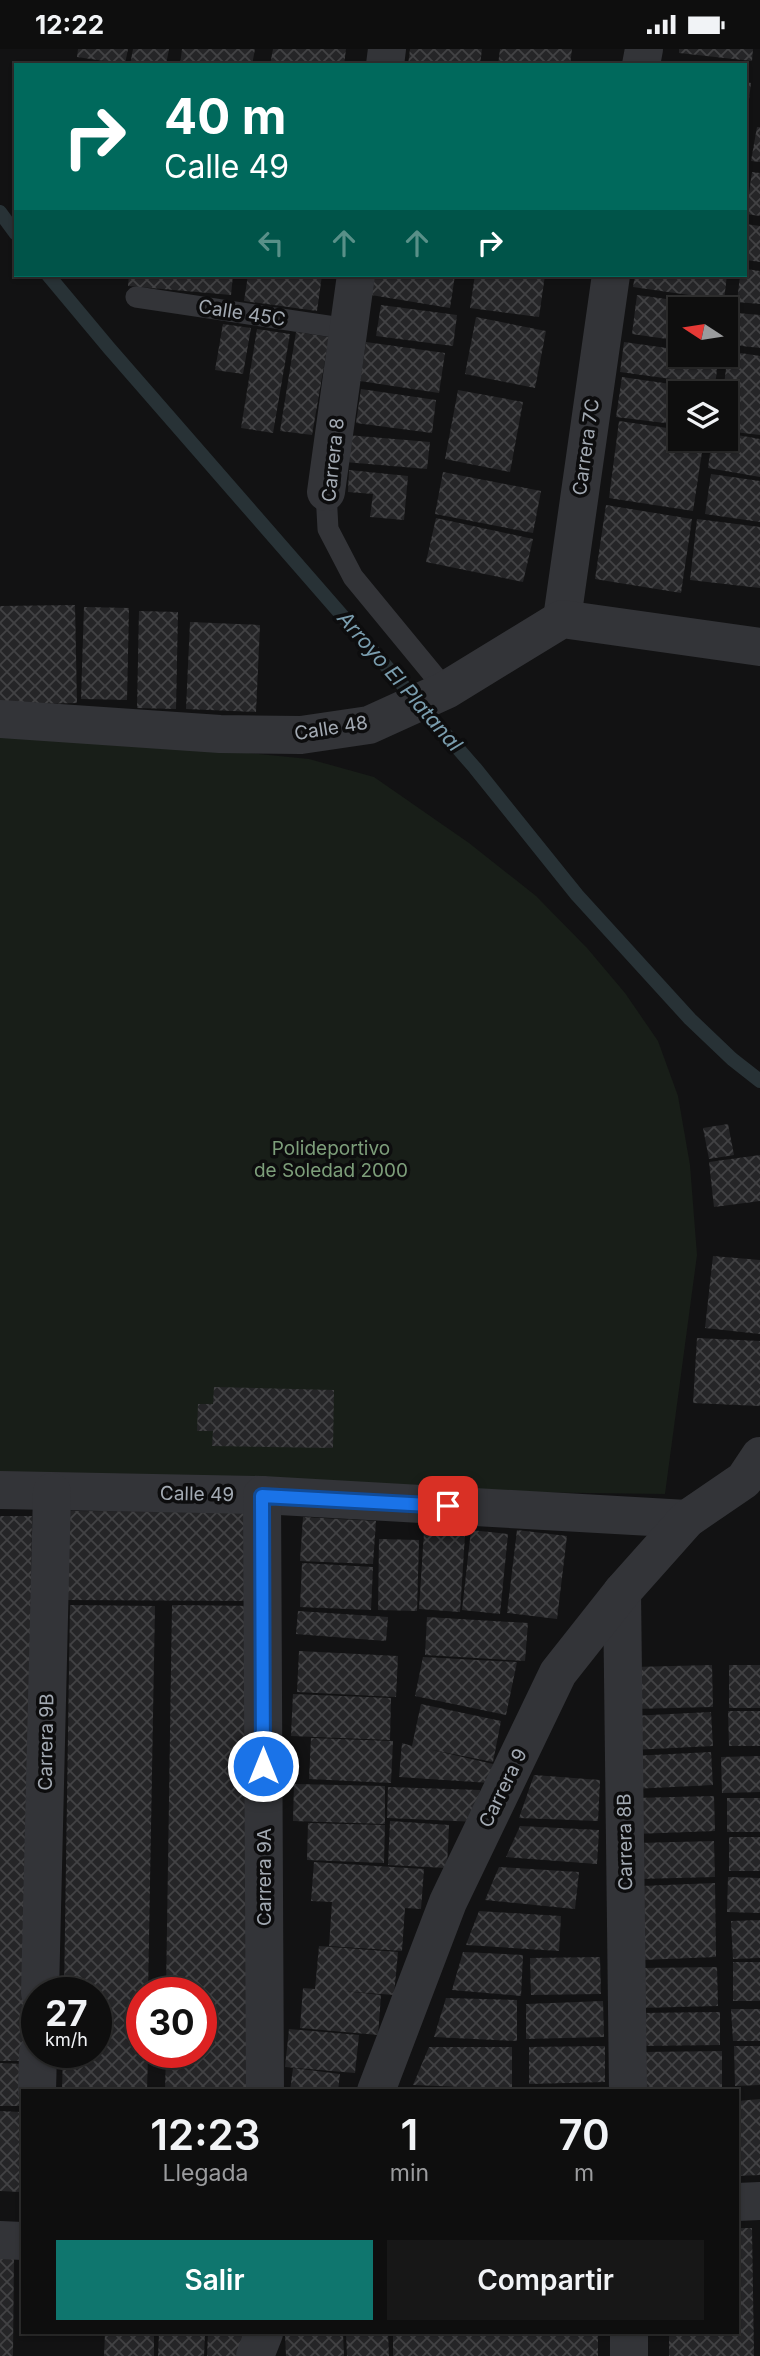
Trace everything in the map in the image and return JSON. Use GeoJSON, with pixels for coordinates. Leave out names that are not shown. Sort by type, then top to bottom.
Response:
{"type":"FeatureCollection","features":[{"type":"Feature","properties":{"kind":"street","name":"Carrera 8"},"geometry":{"type":"LineString","coordinates":[[327,492],[356,277]]}},
{"type":"Feature","properties":{"kind":"street","name":"Carrera 7C"},"geometry":{"type":"LineString","coordinates":[[562,619],[611,277]]}},
{"type":"Feature","properties":{"kind":"street"},"geometry":{"type":"LineString","coordinates":[[562,619],[760,647]]}},
{"type":"Feature","properties":{"kind":"street","name":"Calle 48"},"geometry":{"type":"LineString","coordinates":[[0,719],[220,734],[301,736],[369,725],[446,690],[562,619]]}},
{"type":"Feature","properties":{"kind":"street","name":"Carrera 9"},"geometry":{"type":"LineString","coordinates":[[377,2089],[448,1902],[558,1673],[622,1592],[687,1519],[744,1480],[760,1456]]}},
{"type":"Feature","properties":{"kind":"street","name":"Calle 49"},"geometry":{"type":"LineString","coordinates":[[0,1490],[262,1496],[687,1519]]}},
{"type":"Feature","properties":{"kind":"street","name":"Carrera 9B"},"geometry":{"type":"LineString","coordinates":[[40,1977],[52,1492]]}},
{"type":"Feature","properties":{"kind":"street","name":"Carrera 9A"},"geometry":{"type":"LineString","coordinates":[[262,1496],[265,2089]]}},
{"type":"Feature","properties":{"kind":"street","name":"Carrera 8B"},"geometry":{"type":"LineString","coordinates":[[622,1592],[628,2089]]}},
{"type":"Feature","properties":{"kind":"street"},"geometry":{"type":"LineString","coordinates":[[37,2089],[38,2068]]}},
{"type":"Feature","properties":{"kind":"street"},"geometry":{"type":"LineString","coordinates":[[739,2202],[760,2201]]}},
{"type":"Feature","properties":{"kind":"street"},"geometry":{"type":"LineString","coordinates":[[0,2241],[21,2241]]}},
{"type":"Feature","properties":{"kind":"street"},"geometry":{"type":"LineString","coordinates":[[255,2356],[264,2334]]}},
{"type":"Feature","properties":{"kind":"street"},"geometry":{"type":"LineString","coordinates":[[629,2334],[629,2356]]}},
{"type":"Feature","properties":{"kind":"lane","name":"Calle 45C"},"geometry":{"type":"LineString","coordinates":[[136,297],[348,329]]}},
{"type":"Feature","properties":{"kind":"lane","name":"Carrera 8"},"geometry":{"type":"LineString","coordinates":[[327,492],[328,529],[353,577],[446,690]]}},
{"type":"Feature","properties":{"kind":"green space","name":"Polideportivo de Soledad 2000"},"geometry":{"type":"Polygon","coordinates":[[[0,728],[309,759],[374,777],[469,843],[536,896],[587,948],[625,993],[658,1041],[678,1096],[690,1165],[697,1255],[665,1494],[263,1489],[0,1481],[0,728]]]}},
{"type":"Feature","properties":{"kind":"building"},"geometry":{"type":"Polygon","coordinates":[[[78,49],[128,49],[125,63],[77,57],[78,49]]]}},
{"type":"Feature","properties":{"kind":"building"},"geometry":{"type":"Polygon","coordinates":[[[133,49],[169,49],[166,63],[130,63],[133,49]]]}},
{"type":"Feature","properties":{"kind":"building"},"geometry":{"type":"Polygon","coordinates":[[[182,49],[255,49],[252,63],[180,63],[182,49]]]}},
{"type":"Feature","properties":{"kind":"building"},"geometry":{"type":"Polygon","coordinates":[[[273,49],[346,49],[344,63],[270,63],[273,49]]]}},
{"type":"Feature","properties":{"kind":"building"},"geometry":{"type":"Polygon","coordinates":[[[410,49],[482,49],[480,63],[408,63],[410,49]]]}},
{"type":"Feature","properties":{"kind":"building"},"geometry":{"type":"Polygon","coordinates":[[[500,49],[572,49],[570,63],[498,63],[500,49]]]}},
{"type":"Feature","properties":{"kind":"building"},"geometry":{"type":"Polygon","coordinates":[[[679,49],[753,49],[752,61],[679,53],[679,49]]]}},
{"type":"Feature","properties":{"kind":"building"},"geometry":{"type":"Polygon","coordinates":[[[747,82],[751,83],[747,115],[747,82]]]}},
{"type":"Feature","properties":{"kind":"building"},"geometry":{"type":"Polygon","coordinates":[[[757,127],[760,127],[760,162],[751,161],[757,127]]]}},
{"type":"Feature","properties":{"kind":"building"},"geometry":{"type":"Polygon","coordinates":[[[752,172],[760,173],[760,216],[747,214],[752,172]]]}},
{"type":"Feature","properties":{"kind":"building"},"geometry":{"type":"Polygon","coordinates":[[[747,224],[760,226],[760,262],[747,260],[747,224]]]}},
{"type":"Feature","properties":{"kind":"building"},"geometry":{"type":"Polygon","coordinates":[[[747,269],[760,271],[760,304],[738,302],[740,277],[747,277],[747,269]]]}},
{"type":"Feature","properties":{"kind":"building"},"geometry":{"type":"Polygon","coordinates":[[[129,277],[233,277],[231,295],[128,286],[129,277]]]}},
{"type":"Feature","properties":{"kind":"building"},"geometry":{"type":"Polygon","coordinates":[[[248,277],[322,277],[317,311],[244,301],[248,277]]]}},
{"type":"Feature","properties":{"kind":"building"},"geometry":{"type":"Polygon","coordinates":[[[374,277],[455,277],[450,308],[371,295],[374,277]]]}},
{"type":"Feature","properties":{"kind":"building"},"geometry":{"type":"Polygon","coordinates":[[[475,277],[545,277],[539,317],[470,308],[475,277]]]}},
{"type":"Feature","properties":{"kind":"building"},"geometry":{"type":"Polygon","coordinates":[[[635,277],[727,277],[724,297],[703,297],[633,287],[635,277]]]}},
{"type":"Feature","properties":{"kind":"building"},"geometry":{"type":"Polygon","coordinates":[[[637,295],[668,299],[668,339],[632,334],[637,295]]]}},
{"type":"Feature","properties":{"kind":"building"},"geometry":{"type":"Polygon","coordinates":[[[381,305],[457,315],[453,346],[376,336],[381,305]]]}},
{"type":"Feature","properties":{"kind":"building"},"geometry":{"type":"Polygon","coordinates":[[[738,313],[760,315],[760,348],[738,346],[738,313]]]}},
{"type":"Feature","properties":{"kind":"building"},"geometry":{"type":"Polygon","coordinates":[[[476,317],[546,331],[535,388],[465,374],[476,317]]]}},
{"type":"Feature","properties":{"kind":"building"},"geometry":{"type":"Polygon","coordinates":[[[223,324],[251,328],[243,374],[215,370],[223,324]]]}},
{"type":"Feature","properties":{"kind":"building"},"geometry":{"type":"Polygon","coordinates":[[[257,329],[290,334],[273,433],[241,428],[257,329]]]}},
{"type":"Feature","properties":{"kind":"building"},"geometry":{"type":"Polygon","coordinates":[[[296,332],[329,337],[312,435],[280,431],[296,332]]]}},
{"type":"Feature","properties":{"kind":"building"},"geometry":{"type":"Polygon","coordinates":[[[366,342],[445,353],[439,393],[360,381],[366,342]]]}},
{"type":"Feature","properties":{"kind":"building"},"geometry":{"type":"Polygon","coordinates":[[[624,342],[668,348],[668,367],[717,367],[716,381],[686,381],[620,372],[624,342]]]}},
{"type":"Feature","properties":{"kind":"building"},"geometry":{"type":"Polygon","coordinates":[[[738,353],[760,356],[760,435],[738,432],[738,381],[725,381],[726,367],[738,367],[738,353]]]}},
{"type":"Feature","properties":{"kind":"building"},"geometry":{"type":"Polygon","coordinates":[[[622,377],[668,384],[668,423],[616,417],[622,377]]]}},
{"type":"Feature","properties":{"kind":"building"},"geometry":{"type":"Polygon","coordinates":[[[361,389],[436,400],[432,433],[356,423],[361,389]]]}},
{"type":"Feature","properties":{"kind":"building"},"geometry":{"type":"Polygon","coordinates":[[[458,390],[523,402],[510,472],[445,459],[458,390]]]}},
{"type":"Feature","properties":{"kind":"building"},"geometry":{"type":"Polygon","coordinates":[[[619,421],[668,428],[668,451],[702,451],[693,511],[609,498],[619,421]]]}},
{"type":"Feature","properties":{"kind":"building"},"geometry":{"type":"Polygon","coordinates":[[[347,435],[430,442],[427,469],[345,462],[347,435]]]}},
{"type":"Feature","properties":{"kind":"building"},"geometry":{"type":"Polygon","coordinates":[[[738,435],[760,439],[760,477],[708,468],[710,451],[738,451],[738,435]]]}},
{"type":"Feature","properties":{"kind":"building"},"geometry":{"type":"Polygon","coordinates":[[[349,470],[408,476],[404,520],[370,517],[373,494],[348,492],[349,470]]]}},
{"type":"Feature","properties":{"kind":"building"},"geometry":{"type":"Polygon","coordinates":[[[443,472],[541,491],[533,533],[435,514],[443,472]]]}},
{"type":"Feature","properties":{"kind":"building"},"geometry":{"type":"Polygon","coordinates":[[[711,474],[760,481],[760,522],[705,514],[711,474]]]}},
{"type":"Feature","properties":{"kind":"building"},"geometry":{"type":"Polygon","coordinates":[[[606,505],[692,519],[681,593],[595,579],[606,505]]]}},
{"type":"Feature","properties":{"kind":"building"},"geometry":{"type":"Polygon","coordinates":[[[436,518],[533,539],[523,582],[426,562],[436,518]]]}},
{"type":"Feature","properties":{"kind":"building"},"geometry":{"type":"Polygon","coordinates":[[[697,519],[760,527],[760,588],[690,580],[697,519]]]}},
{"type":"Feature","properties":{"kind":"building"},"geometry":{"type":"Polygon","coordinates":[[[75,605],[77,703],[0,705],[0,606],[75,605]]]}},
{"type":"Feature","properties":{"kind":"building"},"geometry":{"type":"Polygon","coordinates":[[[84,607],[129,608],[127,700],[81,699],[84,607]]]}},
{"type":"Feature","properties":{"kind":"building"},"geometry":{"type":"Polygon","coordinates":[[[139,611],[178,612],[176,709],[137,708],[139,611]]]}},
{"type":"Feature","properties":{"kind":"building"},"geometry":{"type":"Polygon","coordinates":[[[190,622],[260,625],[256,712],[186,709],[190,622]]]}},
{"type":"Feature","properties":{"kind":"building"},"geometry":{"type":"Polygon","coordinates":[[[728,1124],[734,1155],[709,1159],[703,1128],[728,1124]]]}},
{"type":"Feature","properties":{"kind":"building"},"geometry":{"type":"Polygon","coordinates":[[[760,1155],[760,1201],[714,1207],[709,1162],[760,1155]]]}},
{"type":"Feature","properties":{"kind":"building"},"geometry":{"type":"Polygon","coordinates":[[[713,1256],[760,1260],[760,1334],[705,1328],[713,1256]]]}},
{"type":"Feature","properties":{"kind":"building"},"geometry":{"type":"Polygon","coordinates":[[[697,1338],[760,1341],[760,1406],[693,1403],[697,1338]]]}},
{"type":"Feature","properties":{"kind":"building"},"geometry":{"type":"Polygon","coordinates":[[[214,1387],[334,1390],[333,1448],[212,1446],[213,1431],[197,1431],[198,1404],[213,1404],[214,1387]]]}},
{"type":"Feature","properties":{"kind":"building"},"geometry":{"type":"Polygon","coordinates":[[[68,1511],[257,1512],[256,1601],[67,1600],[68,1511]]]}},
{"type":"Feature","properties":{"kind":"building"},"geometry":{"type":"Polygon","coordinates":[[[0,1516],[32,1516],[26,1977],[21,1977],[21,2061],[0,2061],[0,1516]]]}},
{"type":"Feature","properties":{"kind":"building"},"geometry":{"type":"Polygon","coordinates":[[[303,1517],[376,1521],[373,1564],[300,1561],[303,1517]]]}},
{"type":"Feature","properties":{"kind":"building"},"geometry":{"type":"Polygon","coordinates":[[[471,1530],[508,1534],[500,1614],[462,1610],[471,1530]]]}},
{"type":"Feature","properties":{"kind":"building"},"geometry":{"type":"Polygon","coordinates":[[[517,1530],[567,1536],[557,1619],[507,1613],[517,1530]]]}},
{"type":"Feature","properties":{"kind":"building"},"geometry":{"type":"Polygon","coordinates":[[[424,1532],[465,1535],[460,1612],[419,1609],[424,1532]]]}},
{"type":"Feature","properties":{"kind":"building"},"geometry":{"type":"Polygon","coordinates":[[[379,1539],[419,1540],[417,1611],[378,1610],[379,1539]]]}},
{"type":"Feature","properties":{"kind":"building"},"geometry":{"type":"Polygon","coordinates":[[[302,1563],[373,1567],[371,1610],[300,1607],[302,1563]]]}},
{"type":"Feature","properties":{"kind":"building"},"geometry":{"type":"Polygon","coordinates":[[[70,1605],[155,1606],[148,1977],[126,1977],[126,2068],[148,2068],[147,2089],[62,2089],[63,2068],[112,2068],[112,1977],[64,1977],[70,1605]]]}},
{"type":"Feature","properties":{"kind":"building"},"geometry":{"type":"Polygon","coordinates":[[[172,1605],[257,1606],[249,2089],[165,2089],[166,2068],[217,2068],[217,1977],[166,1977],[172,1605]]]}},
{"type":"Feature","properties":{"kind":"building"},"geometry":{"type":"Polygon","coordinates":[[[298,1611],[388,1617],[386,1641],[296,1634],[298,1611]]]}},
{"type":"Feature","properties":{"kind":"building"},"geometry":{"type":"Polygon","coordinates":[[[427,1617],[528,1623],[525,1661],[425,1655],[427,1617]]]}},
{"type":"Feature","properties":{"kind":"building"},"geometry":{"type":"Polygon","coordinates":[[[299,1651],[398,1656],[396,1697],[297,1692],[299,1651]]]}},
{"type":"Feature","properties":{"kind":"building"},"geometry":{"type":"Polygon","coordinates":[[[423,1657],[517,1662],[506,1715],[415,1696],[423,1657]]]}},
{"type":"Feature","properties":{"kind":"building"},"geometry":{"type":"Polygon","coordinates":[[[712,1665],[713,1707],[633,1709],[633,1667],[712,1665]]]}},
{"type":"Feature","properties":{"kind":"building"},"geometry":{"type":"Polygon","coordinates":[[[729,1665],[760,1665],[760,1708],[729,1708],[729,1665]]]}},
{"type":"Feature","properties":{"kind":"building"},"geometry":{"type":"Polygon","coordinates":[[[293,1694],[391,1698],[390,1740],[291,1736],[293,1694]]]}},
{"type":"Feature","properties":{"kind":"building"},"geometry":{"type":"Polygon","coordinates":[[[421,1704],[501,1721],[493,1762],[428,1749],[493,1764],[490,1783],[399,1777],[402,1743],[412,1746],[421,1704]]]}},
{"type":"Feature","properties":{"kind":"building"},"geometry":{"type":"Polygon","coordinates":[[[728,1711],[760,1711],[760,1746],[729,1746],[728,1711]]]}},
{"type":"Feature","properties":{"kind":"building"},"geometry":{"type":"Polygon","coordinates":[[[711,1712],[713,1746],[633,1750],[631,1716],[711,1712]]]}},
{"type":"Feature","properties":{"kind":"building"},"geometry":{"type":"Polygon","coordinates":[[[311,1738],[393,1741],[391,1783],[309,1779],[311,1738]]]}},
{"type":"Feature","properties":{"kind":"building"},"geometry":{"type":"Polygon","coordinates":[[[711,1752],[713,1785],[633,1789],[632,1756],[711,1752]]]}},
{"type":"Feature","properties":{"kind":"building"},"geometry":{"type":"Polygon","coordinates":[[[760,1756],[760,1792],[722,1793],[721,1757],[760,1756]]]}},
{"type":"Feature","properties":{"kind":"building"},"geometry":{"type":"Polygon","coordinates":[[[534,1775],[600,1780],[598,1821],[519,1818],[534,1775]]]}},
{"type":"Feature","properties":{"kind":"building"},"geometry":{"type":"Polygon","coordinates":[[[294,1784],[385,1786],[385,1824],[293,1821],[294,1784]]]}},
{"type":"Feature","properties":{"kind":"building"},"geometry":{"type":"Polygon","coordinates":[[[388,1787],[480,1790],[478,1822],[387,1818],[388,1787]]]}},
{"type":"Feature","properties":{"kind":"building"},"geometry":{"type":"Polygon","coordinates":[[[714,1796],[715,1831],[635,1834],[634,1798],[714,1796]]]}},
{"type":"Feature","properties":{"kind":"building"},"geometry":{"type":"Polygon","coordinates":[[[727,1798],[760,1798],[760,1832],[727,1832],[727,1798]]]}},
{"type":"Feature","properties":{"kind":"building"},"geometry":{"type":"Polygon","coordinates":[[[390,1821],[449,1825],[447,1868],[388,1865],[390,1821]]]}},
{"type":"Feature","properties":{"kind":"building"},"geometry":{"type":"Polygon","coordinates":[[[308,1823],[385,1825],[384,1863],[307,1860],[308,1823]]]}},
{"type":"Feature","properties":{"kind":"building"},"geometry":{"type":"Polygon","coordinates":[[[520,1826],[599,1830],[597,1864],[506,1857],[520,1826]]]}},
{"type":"Feature","properties":{"kind":"building"},"geometry":{"type":"Polygon","coordinates":[[[729,1837],[760,1837],[760,1871],[729,1871],[729,1837]]]}},
{"type":"Feature","properties":{"kind":"building"},"geometry":{"type":"Polygon","coordinates":[[[714,1841],[715,1877],[638,1879],[637,1843],[714,1841]]]}},
{"type":"Feature","properties":{"kind":"building"},"geometry":{"type":"Polygon","coordinates":[[[314,1862],[424,1869],[421,1909],[405,1908],[402,1951],[329,1946],[332,1902],[311,1901],[314,1862]]]}},
{"type":"Feature","properties":{"kind":"building"},"geometry":{"type":"Polygon","coordinates":[[[499,1867],[579,1872],[575,1909],[485,1900],[499,1867]]]}},
{"type":"Feature","properties":{"kind":"building"},"geometry":{"type":"Polygon","coordinates":[[[728,1877],[760,1878],[760,1913],[727,1912],[728,1877]]]}},
{"type":"Feature","properties":{"kind":"building"},"geometry":{"type":"Polygon","coordinates":[[[715,1883],[716,1957],[643,1960],[641,1886],[715,1883]]]}},
{"type":"Feature","properties":{"kind":"building"},"geometry":{"type":"Polygon","coordinates":[[[479,1911],[561,1916],[559,1951],[466,1945],[479,1911]]]}},
{"type":"Feature","properties":{"kind":"building"},"geometry":{"type":"Polygon","coordinates":[[[760,1920],[760,1958],[733,1959],[731,1921],[760,1920]]]}},
{"type":"Feature","properties":{"kind":"building"},"geometry":{"type":"Polygon","coordinates":[[[319,1946],[398,1952],[394,1995],[343,1991],[381,1995],[378,2035],[300,2028],[303,1988],[315,1989],[319,1946]]]}},
{"type":"Feature","properties":{"kind":"building"},"geometry":{"type":"Polygon","coordinates":[[[463,1952],[523,1955],[521,1996],[452,1990],[463,1952]]]}},
{"type":"Feature","properties":{"kind":"building"},"geometry":{"type":"Polygon","coordinates":[[[600,1957],[601,1994],[531,1995],[530,1958],[600,1957]]]}},
{"type":"Feature","properties":{"kind":"building"},"geometry":{"type":"Polygon","coordinates":[[[733,1962],[760,1962],[760,2001],[733,2001],[733,1962]]]}},
{"type":"Feature","properties":{"kind":"building"},"geometry":{"type":"Polygon","coordinates":[[[717,1967],[718,2006],[639,2008],[639,1968],[717,1967]]]}},
{"type":"Feature","properties":{"kind":"building"},"geometry":{"type":"Polygon","coordinates":[[[446,1998],[517,2000],[517,2041],[434,2037],[446,1998]]]}},
{"type":"Feature","properties":{"kind":"building"},"geometry":{"type":"Polygon","coordinates":[[[603,2001],[604,2037],[526,2039],[526,2004],[603,2001]]]}},
{"type":"Feature","properties":{"kind":"building"},"geometry":{"type":"Polygon","coordinates":[[[731,2009],[760,2009],[760,2041],[733,2041],[731,2009]]]}},
{"type":"Feature","properties":{"kind":"building"},"geometry":{"type":"Polygon","coordinates":[[[720,2012],[720,2045],[639,2046],[639,2013],[720,2012]]]}},
{"type":"Feature","properties":{"kind":"building"},"geometry":{"type":"Polygon","coordinates":[[[289,2029],[359,2035],[355,2073],[285,2067],[289,2029]]]}},
{"type":"Feature","properties":{"kind":"building"},"geometry":{"type":"Polygon","coordinates":[[[605,2046],[605,2082],[529,2084],[529,2047],[605,2046]]]}},
{"type":"Feature","properties":{"kind":"building"},"geometry":{"type":"Polygon","coordinates":[[[734,2046],[760,2046],[760,2085],[735,2086],[734,2046]]]}},
{"type":"Feature","properties":{"kind":"building"},"geometry":{"type":"Polygon","coordinates":[[[429,2047],[512,2047],[512,2089],[413,2085],[429,2047]]]}},
{"type":"Feature","properties":{"kind":"building"},"geometry":{"type":"Polygon","coordinates":[[[722,2051],[722,2089],[641,2089],[641,2052],[722,2051]]]}},
{"type":"Feature","properties":{"kind":"building"},"geometry":{"type":"Polygon","coordinates":[[[0,2063],[21,2064],[21,2106],[0,2106],[0,2063]]]}},
{"type":"Feature","properties":{"kind":"building"},"geometry":{"type":"Polygon","coordinates":[[[293,2068],[340,2074],[338,2089],[290,2089],[293,2068]]]}},
{"type":"Feature","properties":{"kind":"building"},"geometry":{"type":"Polygon","coordinates":[[[760,2099],[760,2175],[739,2176],[739,2101],[760,2099]]]}},
{"type":"Feature","properties":{"kind":"building"},"geometry":{"type":"Polygon","coordinates":[[[0,2111],[21,2112],[20,2192],[0,2191],[0,2111]]]}},
{"type":"Feature","properties":{"kind":"building"},"geometry":{"type":"Polygon","coordinates":[[[739,2228],[752,2228],[754,2356],[669,2356],[669,2334],[739,2334],[739,2228]]]}},
{"type":"Feature","properties":{"kind":"building"},"geometry":{"type":"Polygon","coordinates":[[[0,2257],[14,2257],[13,2356],[0,2356],[0,2257]]]}},
{"type":"Feature","properties":{"kind":"building"},"geometry":{"type":"Polygon","coordinates":[[[105,2334],[154,2334],[154,2356],[104,2356],[105,2334]]]}},
{"type":"Feature","properties":{"kind":"building"},"geometry":{"type":"Polygon","coordinates":[[[159,2334],[205,2334],[204,2356],[158,2356],[159,2334]]]}},
{"type":"Feature","properties":{"kind":"building"},"geometry":{"type":"Polygon","coordinates":[[[208,2334],[250,2334],[244,2356],[207,2356],[208,2334]]]}},
{"type":"Feature","properties":{"kind":"building"},"geometry":{"type":"Polygon","coordinates":[[[285,2334],[343,2334],[344,2356],[286,2356],[285,2334]]]}},
{"type":"Feature","properties":{"kind":"building"},"geometry":{"type":"Polygon","coordinates":[[[346,2334],[388,2334],[389,2356],[347,2356],[346,2334]]]}},
{"type":"Feature","properties":{"kind":"building"},"geometry":{"type":"Polygon","coordinates":[[[393,2334],[598,2334],[598,2356],[393,2356],[393,2334]]]}},
{"type":"Feature","properties":{"kind":"waterway","name":"Arroyo El Platanal"},"geometry":{"type":"LineString","coordinates":[[0,212],[14,231]]}},
{"type":"Feature","properties":{"kind":"waterway","name":"Arroyo El Platanal"},"geometry":{"type":"LineString","coordinates":[[50,277],[475,768],[577,895],[690,1019],[760,1081]]}},
{"type":"Feature","properties":{"kind":"route"},"geometry":{"type":"LineString","coordinates":[[263,1766],[262,1496],[448,1506]]}}]}
